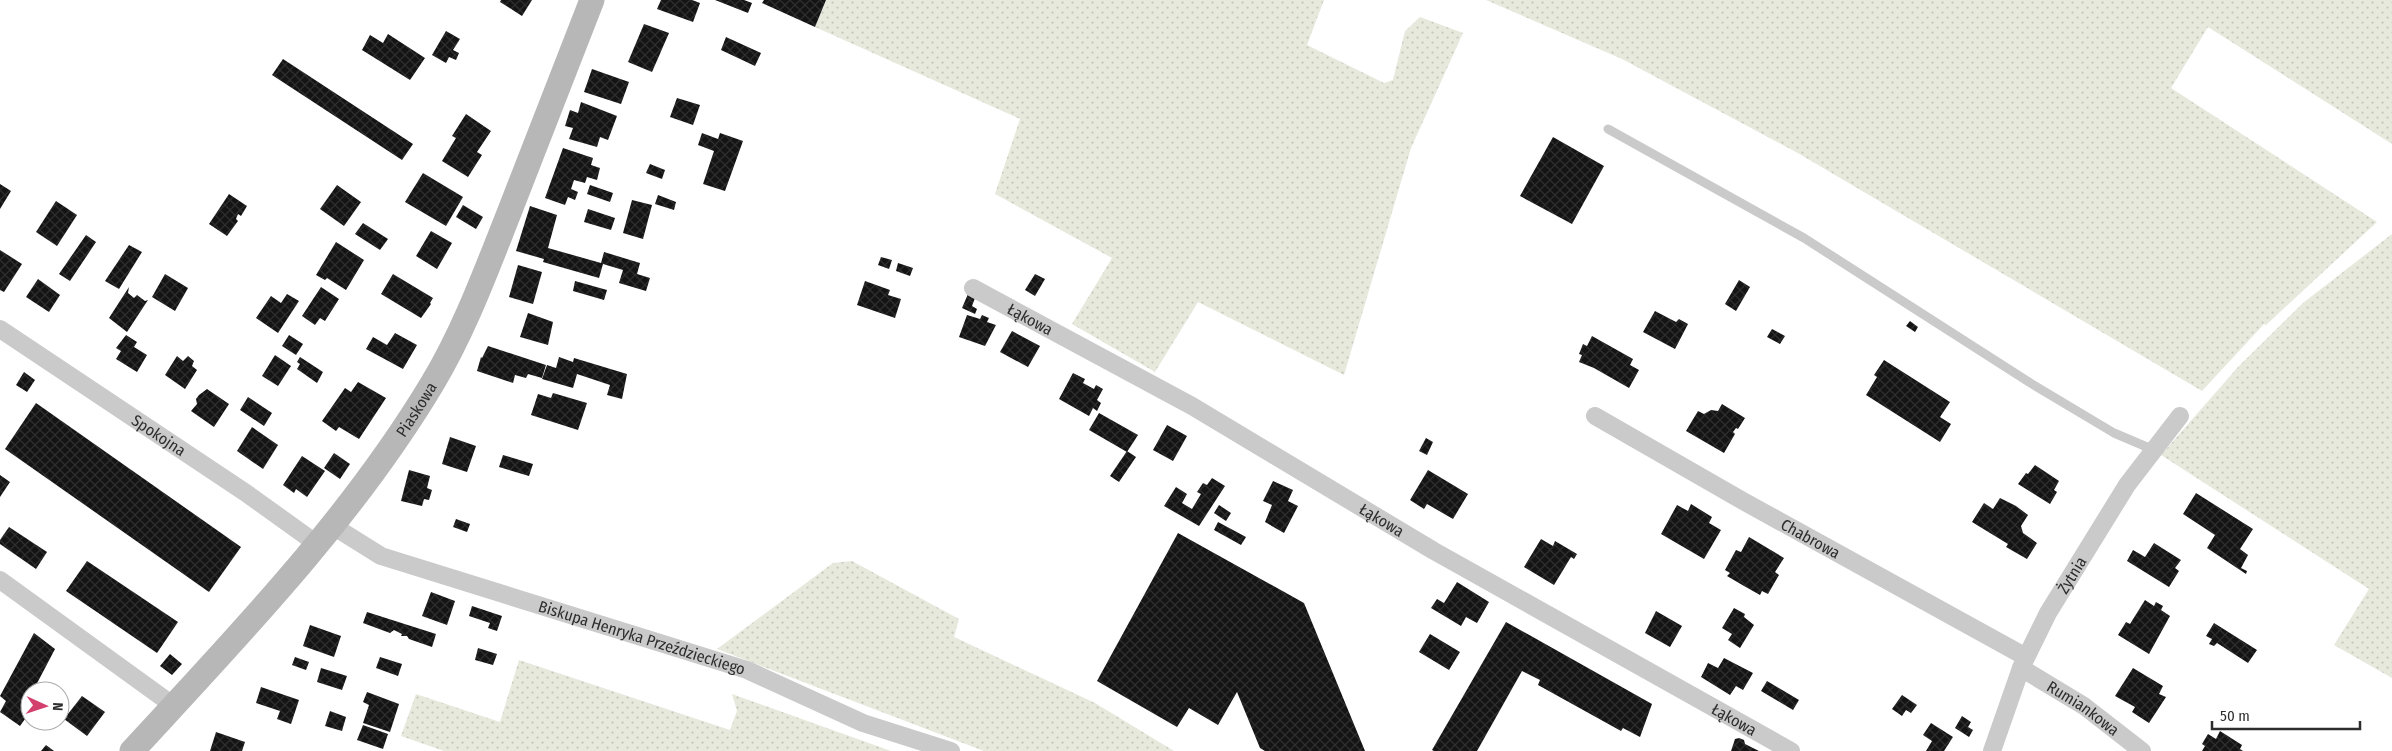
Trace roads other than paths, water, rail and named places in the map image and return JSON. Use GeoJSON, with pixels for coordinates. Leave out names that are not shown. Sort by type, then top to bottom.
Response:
{"type":"FeatureCollection","features":[{"type":"Feature","properties":{"kind":"street","name":"Piaskowa"},"geometry":{"type":"LineString","coordinates":[[132,751],[325,535],[389,452],[433,383],[460,333],[592,0]]}},
{"type":"Feature","properties":{"kind":"street","name":"Łąkowa"},"geometry":{"type":"LineString","coordinates":[[973,288],[1192,406],[1434,551],[1791,751]]}},
{"type":"Feature","properties":{"kind":"street","name":"Spokojna"},"geometry":{"type":"LineString","coordinates":[[0,329],[246,493],[325,535]]}},
{"type":"Feature","properties":{"kind":"street","name":"Chabrowa"},"geometry":{"type":"LineString","coordinates":[[1595,416],[2024,662]]}},
{"type":"Feature","properties":{"kind":"street","name":"Żytnia"},"geometry":{"type":"LineString","coordinates":[[1992,751],[2024,662],[2048,613],[2127,485],[2180,416]]}},
{"type":"Feature","properties":{"kind":"street","name":"Biskupa Henryka Przeździeckiego"},"geometry":{"type":"LineString","coordinates":[[325,535],[381,556],[747,670],[863,723],[951,751]]}},
{"type":"Feature","properties":{"kind":"street"},"geometry":{"type":"LineString","coordinates":[[0,580],[174,706]]}},
{"type":"Feature","properties":{"kind":"street","name":"Rumiankowa"},"geometry":{"type":"LineString","coordinates":[[2024,662],[2142,751]]}},
{"type":"Feature","properties":{"kind":"lane"},"geometry":{"type":"LineString","coordinates":[[1608,129],[1804,238],[2064,404],[2114,432],[2154,450]]}}]}
